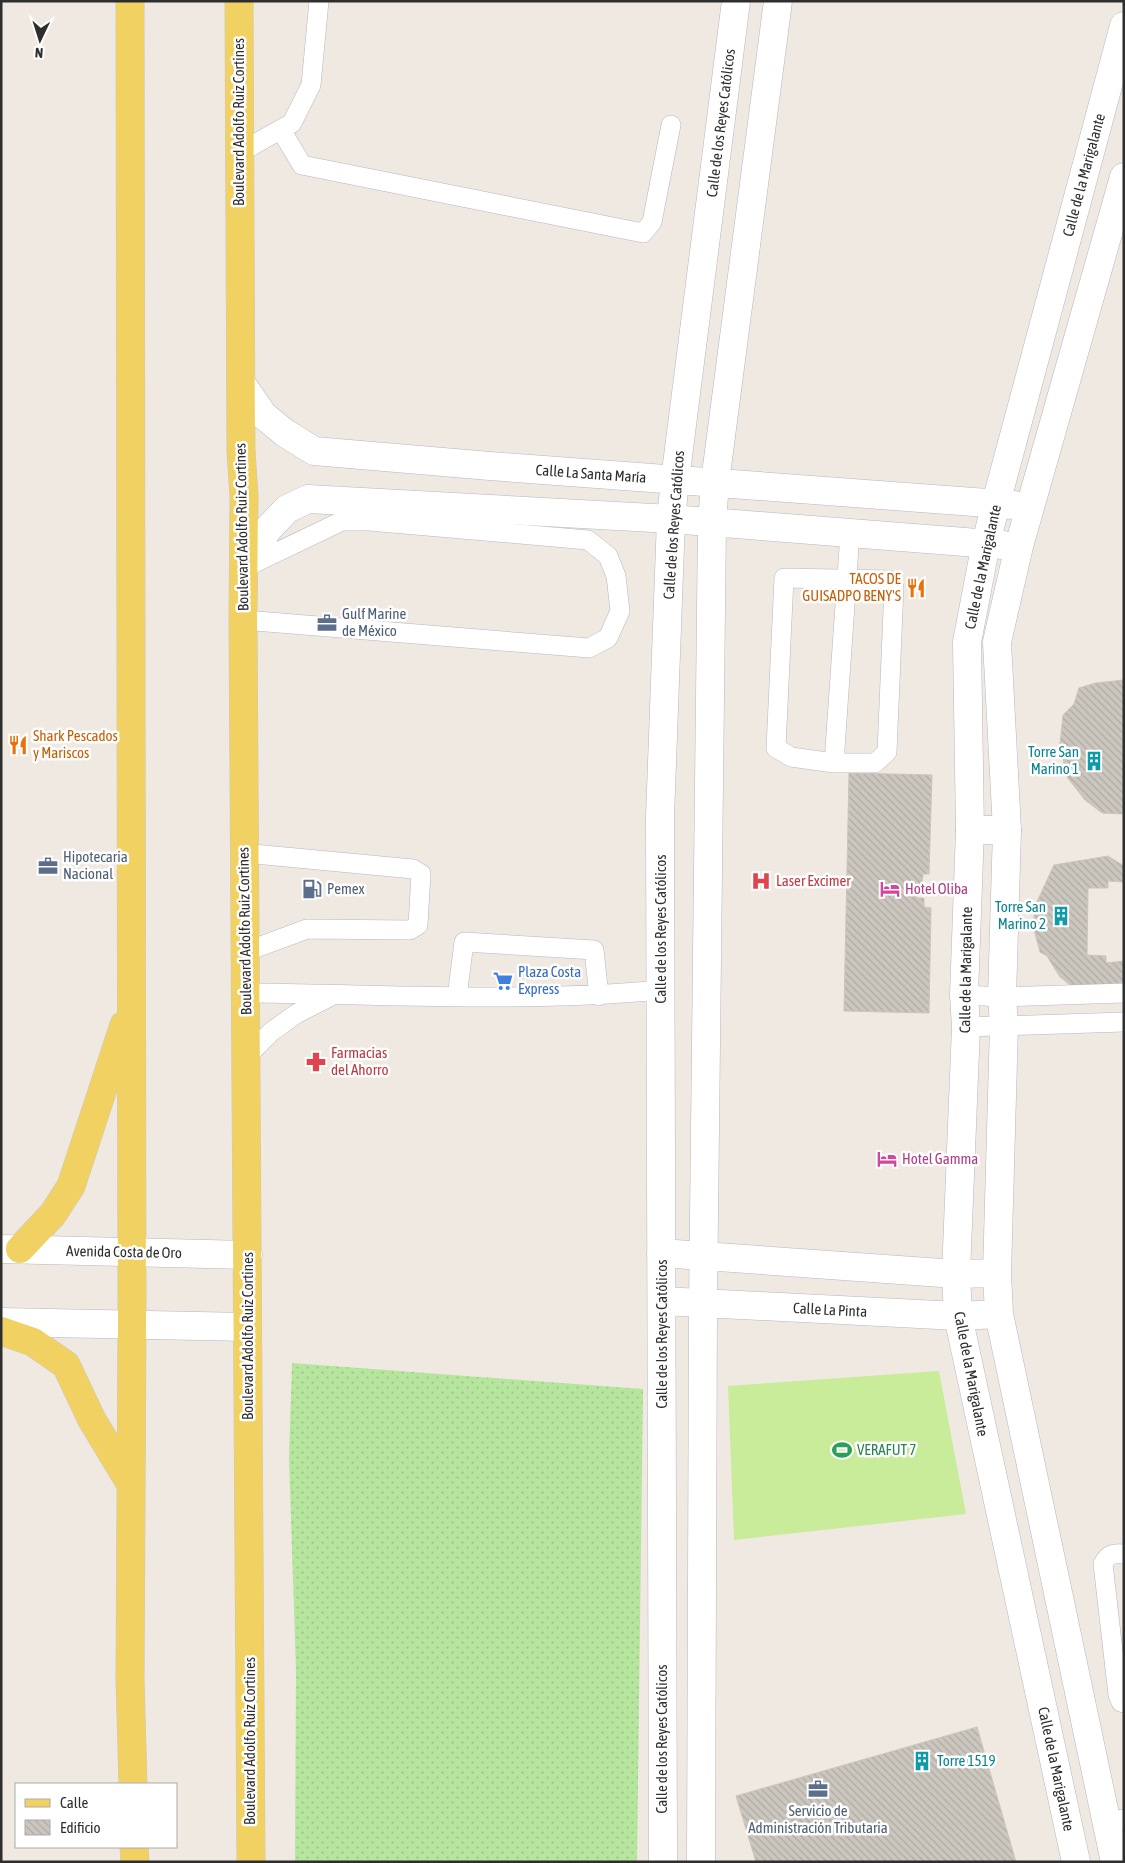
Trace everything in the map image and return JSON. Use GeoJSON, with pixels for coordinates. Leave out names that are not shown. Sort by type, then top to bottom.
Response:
{"type":"FeatureCollection","features":[{"type":"Feature","properties":{"kind":"main road"},"geometry":{"type":"LineString","coordinates":[[130,1],[132,1323],[130,1680],[133,1783]]}},
{"type":"Feature","properties":{"kind":"main road","name":"Boulevard Adolfo Ruiz Cortines"},"geometry":{"type":"LineString","coordinates":[[239,1],[244,568],[250,1862]]}},
{"type":"Feature","properties":{"kind":"main road"},"geometry":{"type":"LineString","coordinates":[[10,1249],[53,1214],[72,1186],[131,1005]]}},
{"type":"Feature","properties":{"kind":"main road"},"geometry":{"type":"LineString","coordinates":[[1,1331],[33,1342],[66,1366],[92,1420],[130,1484]]}},
{"type":"Feature","properties":{"kind":"main road"},"geometry":{"type":"LineString","coordinates":[[134,1848],[134,1862]]}},
{"type":"Feature","properties":{"kind":"street","name":"Calle de los Reyes Católicos"},"geometry":{"type":"LineString","coordinates":[[662,1862],[660,817],[671,519],[674,480],[736,1]]}},
{"type":"Feature","properties":{"kind":"street"},"geometry":{"type":"LineString","coordinates":[[702,1862],[703,1304],[712,523],[715,482],[778,1]]}},
{"type":"Feature","properties":{"kind":"street","name":"Calle de la Marigalante"},"geometry":{"type":"LineString","coordinates":[[1076,1862],[958,1316],[956,1274],[966,1027],[964,995],[970,830],[967,642],[986,543],[996,503],[1124,26]]}},
{"type":"Feature","properties":{"kind":"street","name":"Calle de la Marigalante"},"geometry":{"type":"LineString","coordinates":[[1114,1862],[1115,1821],[999,1314],[997,1273],[1007,830],[997,642],[1018,546],[1124,177]]}},
{"type":"Feature","properties":{"kind":"street","name":"Calle La Santa María"},"geometry":{"type":"LineString","coordinates":[[241,383],[264,415],[285,433],[314,451],[1030,507]]}},
{"type":"Feature","properties":{"kind":"street"},"geometry":{"type":"LineString","coordinates":[[488,508],[490,466]]}},
{"type":"Feature","properties":{"kind":"street"},"geometry":{"type":"LineString","coordinates":[[244,568],[268,529],[287,509],[308,499],[671,519],[1018,546]]}},
{"type":"Feature","properties":{"kind":"street"},"geometry":{"type":"LineString","coordinates":[[970,830],[1007,830]]}},
{"type":"Feature","properties":{"kind":"street","name":"Avenida Costa de Oro"},"geometry":{"type":"LineString","coordinates":[[10,1249],[248,1255]]}},
{"type":"Feature","properties":{"kind":"street"},"geometry":{"type":"LineString","coordinates":[[662,1253],[956,1274],[997,1273]]}},
{"type":"Feature","properties":{"kind":"street","name":"Calle La Pinta"},"geometry":{"type":"LineString","coordinates":[[662,1301],[958,1316],[999,1314]]}},
{"type":"Feature","properties":{"kind":"street"},"geometry":{"type":"LineString","coordinates":[[1,1322],[132,1323],[247,1327]]}},
{"type":"Feature","properties":{"kind":"lane"},"geometry":{"type":"LineString","coordinates":[[239,153],[292,123],[311,84],[319,1]]}},
{"type":"Feature","properties":{"kind":"lane"},"geometry":{"type":"LineString","coordinates":[[281,130],[302,165],[642,233],[652,222],[671,125]]}},
{"type":"Feature","properties":{"kind":"lane"},"geometry":{"type":"LineString","coordinates":[[243,620],[589,648],[608,638],[620,611],[616,576],[608,556],[588,540],[370,521],[342,522],[244,568]]}},
{"type":"Feature","properties":{"kind":"lane"},"geometry":{"type":"LineString","coordinates":[[834,763],[850,533]]}},
{"type":"Feature","properties":{"kind":"lane"},"geometry":{"type":"LineString","coordinates":[[784,578],[848,581],[889,580],[894,587],[887,752],[875,763],[834,763],[791,757],[776,748],[784,578]]}},
{"type":"Feature","properties":{"kind":"lane"},"geometry":{"type":"LineString","coordinates":[[244,853],[413,869],[421,874],[418,925],[410,930],[307,929],[245,952]]}},
{"type":"Feature","properties":{"kind":"lane"},"geometry":{"type":"LineString","coordinates":[[457,997],[464,942],[594,950],[598,996]]}},
{"type":"Feature","properties":{"kind":"lane"},"geometry":{"type":"LineString","coordinates":[[246,993],[457,997],[598,996],[661,990]]}},
{"type":"Feature","properties":{"kind":"lane"},"geometry":{"type":"LineString","coordinates":[[964,995],[1002,997],[1124,992]]}},
{"type":"Feature","properties":{"kind":"lane"},"geometry":{"type":"LineString","coordinates":[[246,1057],[271,1032],[296,1014],[336,994]]}},
{"type":"Feature","properties":{"kind":"lane"},"geometry":{"type":"LineString","coordinates":[[966,1027],[1124,1022]]}},
{"type":"Feature","properties":{"kind":"lane"},"geometry":{"type":"LineString","coordinates":[[1124,1554],[1114,1553],[1106,1557],[1103,1564],[1118,1695],[1121,1702],[1124,1703]]}},
{"type":"Feature","properties":{"kind":"green space"},"geometry":{"type":"Polygon","coordinates":[[[292,1363],[643,1389],[637,1862],[295,1862],[296,1671],[289,1458],[292,1363]]]}},
{"type":"Feature","properties":{"kind":"green space","name":"VERAFUT 7"},"geometry":{"type":"Polygon","coordinates":[[[939,1371],[966,1514],[734,1540],[728,1386],[939,1371]]]}},
{"type":"Feature","properties":{"kind":"building","name":"Torre San Marino 1"},"geometry":{"type":"Polygon","coordinates":[[[1124,680],[1124,814],[1102,813],[1085,800],[1067,777],[1060,744],[1063,715],[1074,704],[1079,688],[1096,683],[1124,680]]]}},
{"type":"Feature","properties":{"kind":"building"},"geometry":{"type":"Polygon","coordinates":[[[849,773],[932,775],[929,874],[923,874],[922,884],[918,884],[917,898],[924,898],[924,907],[931,908],[929,1013],[844,1011],[849,773]]]}},
{"type":"Feature","properties":{"kind":"building","name":"Torre San Marino 2"},"geometry":{"type":"Polygon","coordinates":[[[1108,856],[1124,866],[1124,882],[1108,881],[1108,888],[1088,888],[1087,955],[1106,956],[1106,963],[1124,961],[1124,983],[1114,990],[1074,988],[1060,977],[1047,956],[1040,952],[1033,926],[1035,906],[1054,865],[1108,856]]]}},
{"type":"Feature","properties":{"kind":"building","name":"Torre 1519"},"geometry":{"type":"Polygon","coordinates":[[[977,1727],[1016,1862],[756,1862],[736,1796],[977,1727]]]}},
{"type":"Feature","properties":{"kind":"place","name":"TACOS DE GUISADPO BENY'S"},"geometry":{"type":"Point","coordinates":[916,588]}},
{"type":"Feature","properties":{"kind":"place","name":"Gulf Marine de México"},"geometry":{"type":"Point","coordinates":[327,623]}},
{"type":"Feature","properties":{"kind":"place","name":"Shark Pescados y Mariscos"},"geometry":{"type":"Point","coordinates":[18,745]}},
{"type":"Feature","properties":{"kind":"place","name":"Torre San Marino 1"},"geometry":{"type":"Point","coordinates":[1094,761]}},
{"type":"Feature","properties":{"kind":"place","name":"Hipotecaria Nacional"},"geometry":{"type":"Point","coordinates":[48,866]}},
{"type":"Feature","properties":{"kind":"place","name":"Laser Excimer"},"geometry":{"type":"Point","coordinates":[761,881]}},
{"type":"Feature","properties":{"kind":"place","name":"Pemex"},"geometry":{"type":"Point","coordinates":[312,889]}},
{"type":"Feature","properties":{"kind":"place","name":"Hotel Oliba"},"geometry":{"type":"Point","coordinates":[890,889]}},
{"type":"Feature","properties":{"kind":"place","name":"Torre San Marino 2"},"geometry":{"type":"Point","coordinates":[1061,916]}},
{"type":"Feature","properties":{"kind":"place","name":"Plaza Costa Express"},"geometry":{"type":"Point","coordinates":[503,981]}},
{"type":"Feature","properties":{"kind":"place","name":"Farmacias del Ahorro"},"geometry":{"type":"Point","coordinates":[316,1062]}},
{"type":"Feature","properties":{"kind":"place","name":"Hotel Gamma"},"geometry":{"type":"Point","coordinates":[887,1159]}},
{"type":"Feature","properties":{"kind":"place","name":"VERAFUT 7"},"geometry":{"type":"Point","coordinates":[842,1450]}},
{"type":"Feature","properties":{"kind":"place","name":"Torre 1519"},"geometry":{"type":"Point","coordinates":[922,1761]}},
{"type":"Feature","properties":{"kind":"place","name":"Servicio de Administración Tributaria"},"geometry":{"type":"Point","coordinates":[818,1789]}}]}
